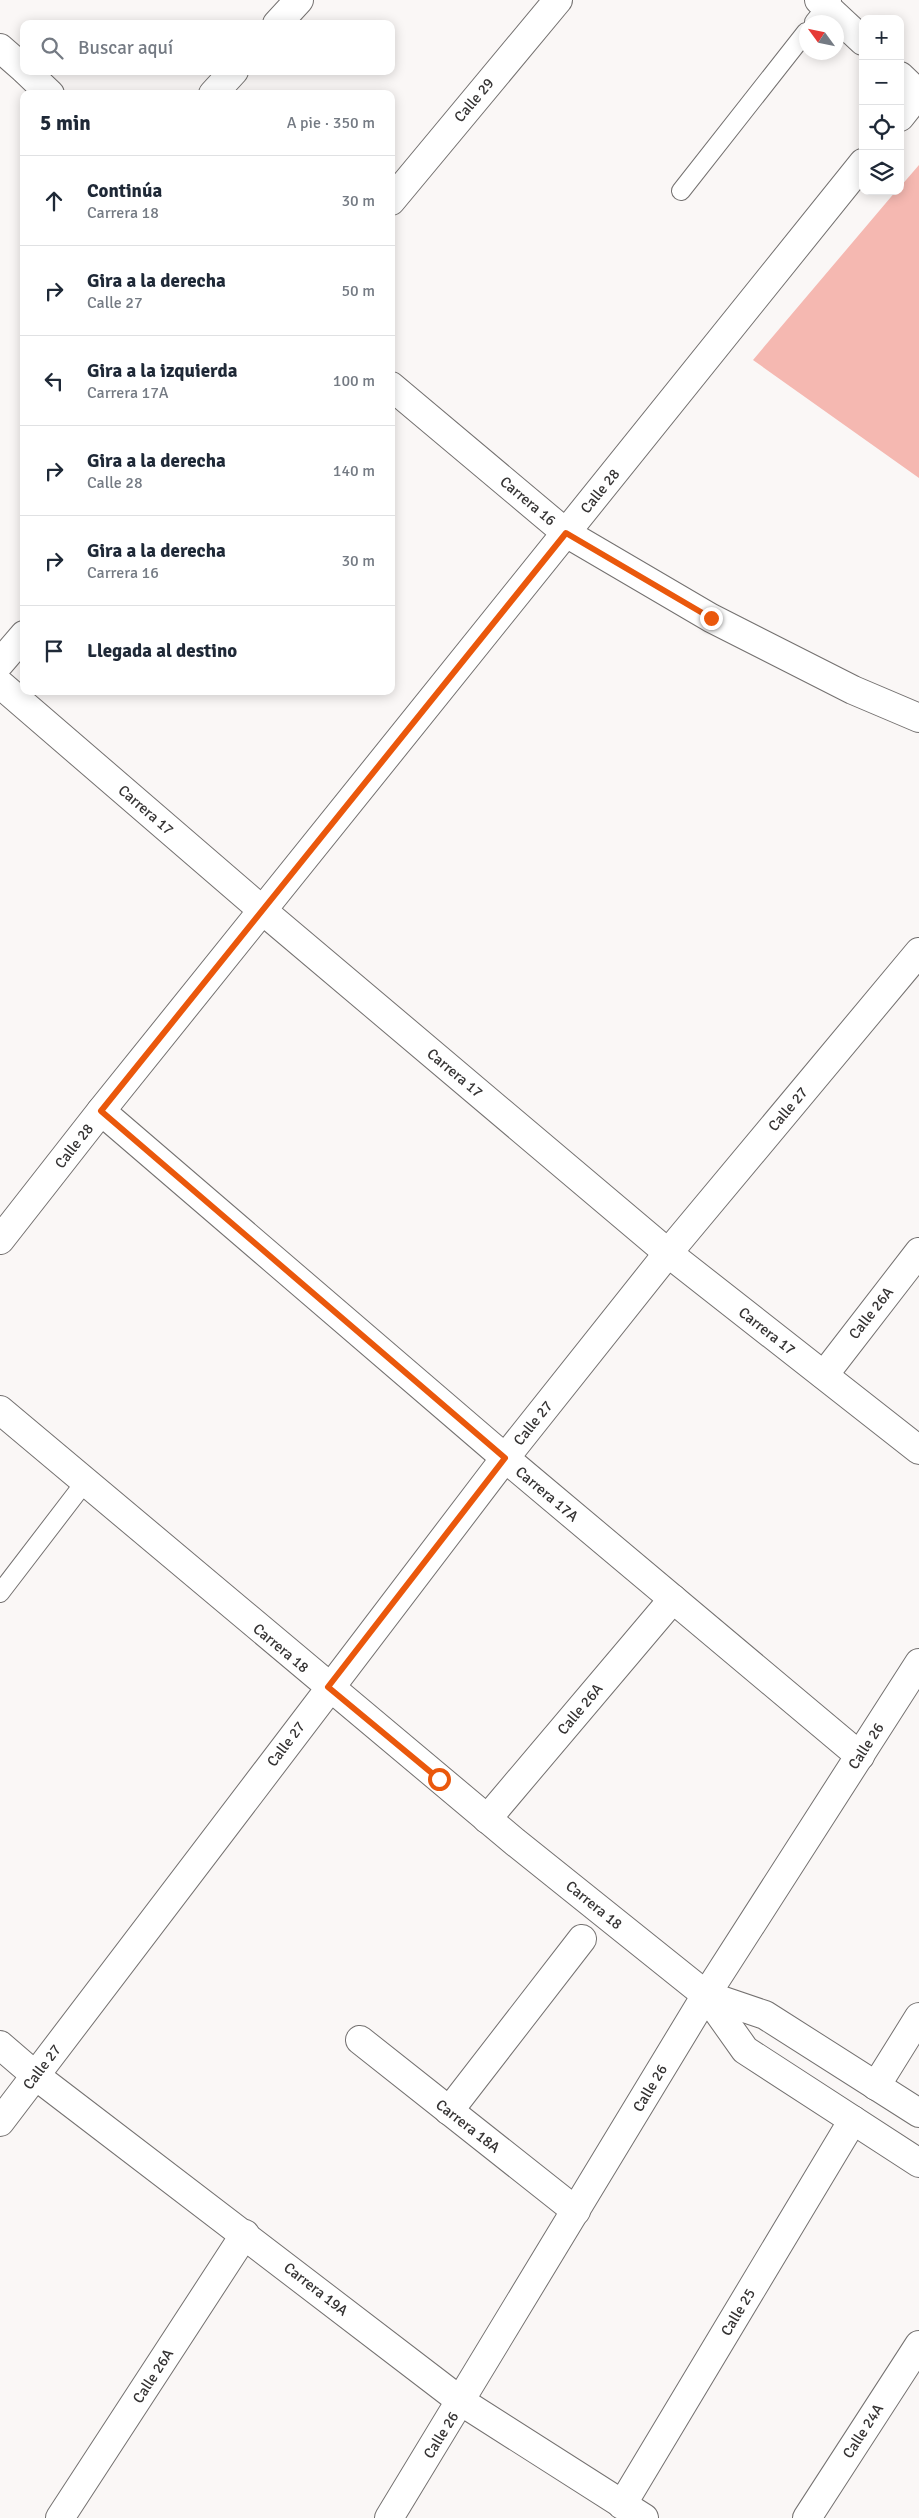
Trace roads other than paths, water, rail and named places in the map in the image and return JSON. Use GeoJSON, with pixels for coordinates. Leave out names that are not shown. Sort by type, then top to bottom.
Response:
{"type":"FeatureCollection","features":[{"type":"Feature","properties":{"kind":"street"},"geometry":{"type":"LineString","coordinates":[[281,20],[299,0]]}},
{"type":"Feature","properties":{"kind":"street","name":"Calle 29"},"geometry":{"type":"LineString","coordinates":[[395,196],[558,0]]}},
{"type":"Feature","properties":{"kind":"street"},"geometry":{"type":"LineString","coordinates":[[823,7],[859,38]]}},
{"type":"Feature","properties":{"kind":"street"},"geometry":{"type":"LineString","coordinates":[[0,48],[20,66]]}},
{"type":"Feature","properties":{"kind":"street"},"geometry":{"type":"LineString","coordinates":[[30,75],[46,90]]}},
{"type":"Feature","properties":{"kind":"street"},"geometry":{"type":"LineString","coordinates":[[217,90],[230,75]]}},
{"type":"Feature","properties":{"kind":"street"},"geometry":{"type":"LineString","coordinates":[[904,80],[919,94],[904,112]]}},
{"type":"Feature","properties":{"kind":"street","name":"Calle 28"},"geometry":{"type":"LineString","coordinates":[[0,1240],[262,910],[859,169]]}},
{"type":"Feature","properties":{"kind":"street","name":"Carrera 16"},"geometry":{"type":"LineString","coordinates":[[395,389],[566,533],[711,618],[853,690],[919,718]]}},
{"type":"Feature","properties":{"kind":"street"},"geometry":{"type":"LineString","coordinates":[[0,663],[20,640]]}},
{"type":"Feature","properties":{"kind":"street","name":"Carrera 17"},"geometry":{"type":"LineString","coordinates":[[0,684],[262,910],[668,1253],[919,1450]]}},
{"type":"Feature","properties":{"kind":"street","name":"Calle 27"},"geometry":{"type":"LineString","coordinates":[[0,2122],[328,1687],[505,1458],[668,1253],[919,952]]}},
{"type":"Feature","properties":{"kind":"street","name":"Carrera 17A"},"geometry":{"type":"LineString","coordinates":[[101,1111],[505,1458],[860,1756]]}},
{"type":"Feature","properties":{"kind":"street","name":"Calle 26A"},"geometry":{"type":"LineString","coordinates":[[824,1375],[919,1252]]}},
{"type":"Feature","properties":{"kind":"street","name":"Carrera 18"},"geometry":{"type":"LineString","coordinates":[[0,1410],[487,1819],[706,1995],[745,2050],[919,2163]]}},
{"type":"Feature","properties":{"kind":"street","name":"Calle 26A"},"geometry":{"type":"LineString","coordinates":[[487,1819],[673,1599]]}},
{"type":"Feature","properties":{"kind":"street","name":"Calle 26"},"geometry":{"type":"LineString","coordinates":[[389,2518],[462,2402],[706,1995],[919,1663]]}},
{"type":"Feature","properties":{"kind":"street"},"geometry":{"type":"LineString","coordinates":[[449,2111],[582,1939]]}},
{"type":"Feature","properties":{"kind":"street","name":"Carrera 18"},"geometry":{"type":"LineString","coordinates":[[706,1995],[765,2015],[919,2113]]}},
{"type":"Feature","properties":{"kind":"street"},"geometry":{"type":"LineString","coordinates":[[876,2086],[919,2017]]}},
{"type":"Feature","properties":{"kind":"street","name":"Carrera 18A"},"geometry":{"type":"LineString","coordinates":[[360,2040],[576,2211]]}},
{"type":"Feature","properties":{"kind":"street","name":"Carrera 19A"},"geometry":{"type":"LineString","coordinates":[[0,2045],[36,2076],[246,2234],[462,2402],[633,2511]]}},
{"type":"Feature","properties":{"kind":"street","name":"Calle 25"},"geometry":{"type":"LineString","coordinates":[[633,2511],[853,2120]]}},
{"type":"Feature","properties":{"kind":"street","name":"Calle 26A"},"geometry":{"type":"LineString","coordinates":[[60,2518],[246,2234]]}},
{"type":"Feature","properties":{"kind":"street","name":"Calle 24A"},"geometry":{"type":"LineString","coordinates":[[808,2518],[919,2345]]}},
{"type":"Feature","properties":{"kind":"lane"},"geometry":{"type":"LineString","coordinates":[[681,191],[799,41]]}},
{"type":"Feature","properties":{"kind":"lane"},"geometry":{"type":"LineString","coordinates":[[0,1593],[85,1482]]}}]}
